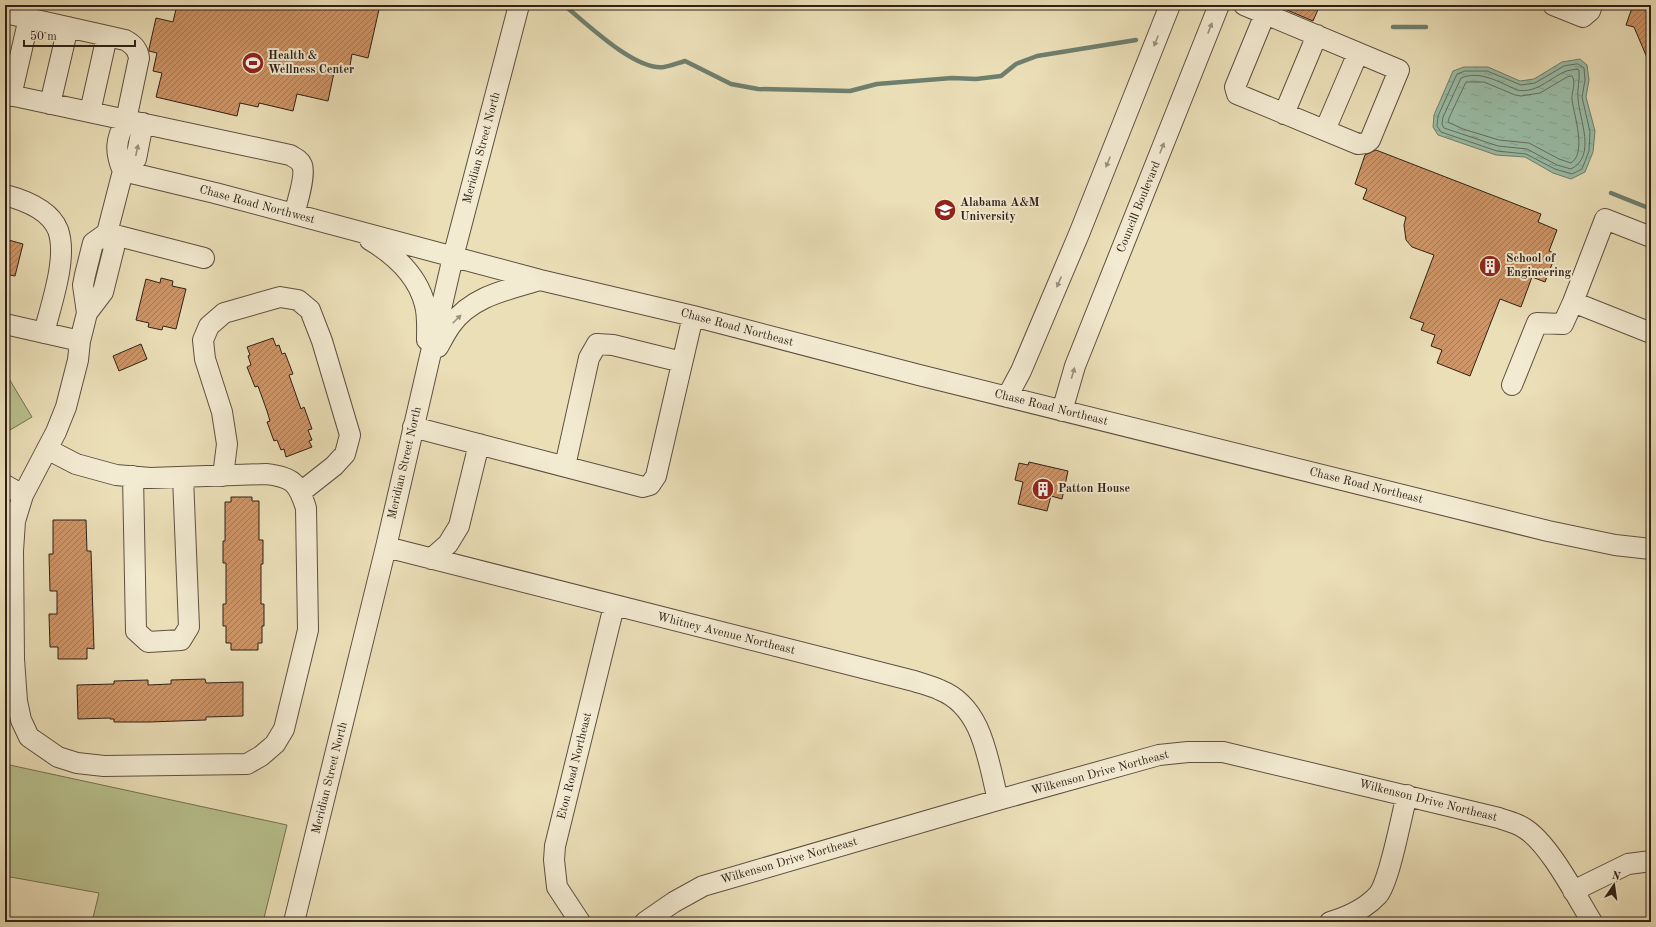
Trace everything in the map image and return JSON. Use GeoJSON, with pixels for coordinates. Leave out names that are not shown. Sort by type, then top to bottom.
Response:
{"type":"FeatureCollection","features":[{"type":"Feature","properties":{"kind":"street","name":"Meridian Street North"},"geometry":{"type":"LineString","coordinates":[[294,922],[386,547],[453,257],[519,5]]}},
{"type":"Feature","properties":{"kind":"street"},"geometry":{"type":"LineString","coordinates":[[1007,397],[1021,371],[1079,234],[1170,5]]}},
{"type":"Feature","properties":{"kind":"street","name":"Councill Boulevard"},"geometry":{"type":"LineString","coordinates":[[1062,411],[1075,366],[1219,5]]}},
{"type":"Feature","properties":{"kind":"street"},"geometry":{"type":"LineString","coordinates":[[1244,5],[1399,70],[1370,140],[1366,143],[1358,144],[1237,94],[1235,87],[1264,14]]}},
{"type":"Feature","properties":{"kind":"street"},"geometry":{"type":"LineString","coordinates":[[1553,5],[1584,17],[1590,11],[1592,5]]}},
{"type":"Feature","properties":{"kind":"street"},"geometry":{"type":"LineString","coordinates":[[5,13],[125,40],[131,43],[138,53],[139,58],[134,121],[136,159],[123,171],[107,233],[93,244],[83,285],[87,313],[80,341],[78,360],[66,407],[47,449],[23,495],[15,521],[9,659],[21,720],[28,737],[58,757],[77,763],[104,766],[247,764],[261,756],[275,744],[284,728],[308,630],[306,508],[301,492],[296,485],[283,476],[266,474],[150,478],[116,475],[76,464],[47,449]]}},
{"type":"Feature","properties":{"kind":"street"},"geometry":{"type":"LineString","coordinates":[[29,18],[8,95],[279,152],[298,159],[303,166],[303,175],[294,214]]}},
{"type":"Feature","properties":{"kind":"street"},"geometry":{"type":"LineString","coordinates":[[50,104],[68,27]]}},
{"type":"Feature","properties":{"kind":"street"},"geometry":{"type":"LineString","coordinates":[[1284,114],[1317,35]]}},
{"type":"Feature","properties":{"kind":"street"},"geometry":{"type":"LineString","coordinates":[[90,112],[107,36]]}},
{"type":"Feature","properties":{"kind":"street"},"geometry":{"type":"LineString","coordinates":[[1325,130],[1358,53]]}},
{"type":"Feature","properties":{"kind":"street","name":"Chase Road Northwest"},"geometry":{"type":"LineString","coordinates":[[123,171],[215,193],[453,257]]}},
{"type":"Feature","properties":{"kind":"street"},"geometry":{"type":"LineString","coordinates":[[5,195],[36,207],[49,217],[57,229],[60,243],[60,260],[44,333]]}},
{"type":"Feature","properties":{"kind":"street"},"geometry":{"type":"LineString","coordinates":[[1512,385],[1537,322],[1563,324],[1605,219],[1651,237]]}},
{"type":"Feature","properties":{"kind":"street"},"geometry":{"type":"LineString","coordinates":[[354,231],[388,251],[404,266],[416,285],[426,306],[428,364]]}},
{"type":"Feature","properties":{"kind":"street"},"geometry":{"type":"LineString","coordinates":[[107,233],[204,258]]}},
{"type":"Feature","properties":{"kind":"street","name":"Chase Road Northeast"},"geometry":{"type":"LineString","coordinates":[[453,257],[540,280],[693,316],[1062,411],[1548,531],[1615,545],[1651,549]]}},
{"type":"Feature","properties":{"kind":"street"},"geometry":{"type":"LineString","coordinates":[[428,364],[451,325],[470,306],[490,295],[540,280]]}},
{"type":"Feature","properties":{"kind":"street"},"geometry":{"type":"LineString","coordinates":[[223,476],[227,444],[222,412],[205,359],[203,340],[209,326],[224,313],[280,297],[298,300],[310,310],[322,341],[350,435],[344,454],[334,466],[301,492]]}},
{"type":"Feature","properties":{"kind":"street"},"geometry":{"type":"LineString","coordinates":[[1573,302],[1651,332]]}},
{"type":"Feature","properties":{"kind":"street"},"geometry":{"type":"LineString","coordinates":[[413,427],[643,487],[650,485],[656,476],[693,316]]}},
{"type":"Feature","properties":{"kind":"street"},"geometry":{"type":"LineString","coordinates":[[5,324],[80,341]]}},
{"type":"Feature","properties":{"kind":"street"},"geometry":{"type":"LineString","coordinates":[[565,466],[589,358],[597,344],[613,345],[682,362]]}},
{"type":"Feature","properties":{"kind":"street"},"geometry":{"type":"LineString","coordinates":[[432,559],[448,544],[459,526],[479,444]]}},
{"type":"Feature","properties":{"kind":"street"},"geometry":{"type":"LineString","coordinates":[[133,476],[136,631],[148,642],[181,640],[189,627],[183,477]]}},
{"type":"Feature","properties":{"kind":"street"},"geometry":{"type":"LineString","coordinates":[[5,485],[23,495]]}},
{"type":"Feature","properties":{"kind":"street","name":"Whitney Avenue Northeast"},"geometry":{"type":"LineString","coordinates":[[386,547],[914,681],[942,690],[962,704],[976,723],[985,748],[998,800]]}},
{"type":"Feature","properties":{"kind":"street","name":"Eton Road Northeast"},"geometry":{"type":"LineString","coordinates":[[580,922],[557,887],[554,860],[555,846],[614,606]]}},
{"type":"Feature","properties":{"kind":"street","name":"Wilkenson Drive Northeast"},"geometry":{"type":"LineString","coordinates":[[645,922],[674,902],[704,886],[998,800],[1159,755],[1188,752],[1223,752],[1407,795],[1499,818],[1524,827],[1536,837],[1550,855],[1592,922]]}},
{"type":"Feature","properties":{"kind":"street"},"geometry":{"type":"LineString","coordinates":[[1330,922],[1345,918],[1365,905],[1378,894],[1387,875],[1407,795]]}},
{"type":"Feature","properties":{"kind":"street"},"geometry":{"type":"LineString","coordinates":[[1573,891],[1628,864],[1651,861]]}},
{"type":"Feature","properties":{"kind":"shaded area"},"geometry":{"type":"Polygon","coordinates":[[[5,372],[32,417],[5,433],[5,372]]]}},
{"type":"Feature","properties":{"kind":"shaded area"},"geometry":{"type":"Polygon","coordinates":[[[5,764],[287,825],[263,922],[92,922],[99,893],[5,876],[5,764]]]}},
{"type":"Feature","properties":{"kind":"water"},"geometry":{"type":"Polygon","coordinates":[[[1580,59],[1587,65],[1589,80],[1586,97],[1595,131],[1593,152],[1585,172],[1571,179],[1553,173],[1525,157],[1496,155],[1438,135],[1433,127],[1434,115],[1453,71],[1464,67],[1488,67],[1520,81],[1534,79],[1562,62],[1580,59]]]}},
{"type":"Feature","properties":{"kind":"building","name":"Health & Wellness Center"},"geometry":{"type":"Polygon","coordinates":[[[177,5],[380,5],[368,58],[352,54],[349,71],[335,68],[328,101],[297,94],[293,111],[259,103],[258,107],[240,103],[237,116],[156,97],[162,73],[153,71],[157,53],[149,51],[149,49],[156,18],[173,22],[177,5]]]}},
{"type":"Feature","properties":{"kind":"building"},"geometry":{"type":"Polygon","coordinates":[[[1275,5],[1320,5],[1313,21],[1275,5]]]}},
{"type":"Feature","properties":{"kind":"building"},"geometry":{"type":"Polygon","coordinates":[[[1633,5],[1651,5],[1651,67],[1634,27],[1626,25],[1633,5]]]}},
{"type":"Feature","properties":{"kind":"building","name":"School of Engineering"},"geometry":{"type":"Polygon","coordinates":[[[1376,150],[1541,214],[1538,222],[1557,230],[1549,251],[1556,254],[1545,282],[1532,277],[1521,307],[1500,299],[1470,376],[1437,363],[1442,350],[1431,346],[1435,335],[1421,330],[1424,323],[1410,318],[1434,255],[1412,247],[1406,240],[1404,225],[1406,217],[1363,199],[1367,189],[1355,184],[1365,155],[1376,150]]]}},
{"type":"Feature","properties":{"kind":"building"},"geometry":{"type":"Polygon","coordinates":[[[5,239],[23,244],[15,276],[5,274],[5,239]]]}},
{"type":"Feature","properties":{"kind":"building"},"geometry":{"type":"Polygon","coordinates":[[[161,278],[173,281],[172,286],[186,289],[176,329],[163,326],[162,330],[148,327],[149,323],[136,320],[146,279],[160,283],[161,278]]]}},
{"type":"Feature","properties":{"kind":"building"},"geometry":{"type":"Polygon","coordinates":[[[273,338],[276,346],[279,345],[282,354],[285,353],[293,374],[289,375],[301,409],[304,407],[312,429],[308,430],[312,440],[309,441],[312,447],[286,457],[284,449],[281,450],[277,440],[274,441],[267,422],[270,421],[258,386],[255,387],[247,367],[251,365],[247,347],[273,338]]]}},
{"type":"Feature","properties":{"kind":"building"},"geometry":{"type":"Polygon","coordinates":[[[141,344],[147,359],[119,371],[113,356],[141,344]]]}},
{"type":"Feature","properties":{"kind":"building","name":"Patton House"},"geometry":{"type":"Polygon","coordinates":[[[1029,462],[1068,471],[1062,499],[1051,496],[1047,511],[1018,504],[1023,482],[1015,480],[1019,463],[1028,465],[1029,462]]]}},
{"type":"Feature","properties":{"kind":"building"},"geometry":{"type":"Polygon","coordinates":[[[231,497],[252,497],[252,501],[259,501],[259,540],[263,540],[263,564],[261,564],[261,604],[264,604],[264,626],[262,626],[262,643],[258,643],[258,650],[231,650],[231,643],[226,643],[226,626],[223,626],[223,604],[226,604],[226,563],[223,563],[223,541],[225,541],[225,502],[231,502],[231,497]]]}},
{"type":"Feature","properties":{"kind":"building"},"geometry":{"type":"Polygon","coordinates":[[[53,520],[86,520],[87,551],[91,551],[94,649],[87,648],[87,659],[58,659],[58,647],[50,647],[49,614],[57,614],[57,591],[50,591],[49,554],[53,554],[53,520]]]}},
{"type":"Feature","properties":{"kind":"building"},"geometry":{"type":"Polygon","coordinates":[[[205,679],[206,683],[243,682],[243,716],[206,717],[206,720],[149,722],[114,722],[114,719],[110,718],[78,719],[77,685],[114,684],[114,681],[148,680],[148,685],[171,684],[171,680],[205,679]]]}},
{"type":"Feature","properties":{"kind":"waterway"},"geometry":{"type":"LineString","coordinates":[[564,5],[611,44],[639,62],[652,66],[664,67],[685,61],[731,84],[758,89],[850,91],[877,84],[952,78],[976,79],[1001,76],[1016,64],[1037,56],[1136,40]]}},
{"type":"Feature","properties":{"kind":"waterway"},"geometry":{"type":"LineString","coordinates":[[1393,27],[1426,27]]}},
{"type":"Feature","properties":{"kind":"waterway"},"geometry":{"type":"LineString","coordinates":[[1611,193],[1651,209]]}},
{"type":"Feature","properties":{"kind":"place","name":"Health & Wellness Center"},"geometry":{"type":"Point","coordinates":[253,63]}},
{"type":"Feature","properties":{"kind":"place","name":"Alabama A&M University"},"geometry":{"type":"Point","coordinates":[945,210]}},
{"type":"Feature","properties":{"kind":"place","name":"School of Engineering"},"geometry":{"type":"Point","coordinates":[1490,266]}},
{"type":"Feature","properties":{"kind":"place","name":"Patton House"},"geometry":{"type":"Point","coordinates":[1043,489]}}]}
